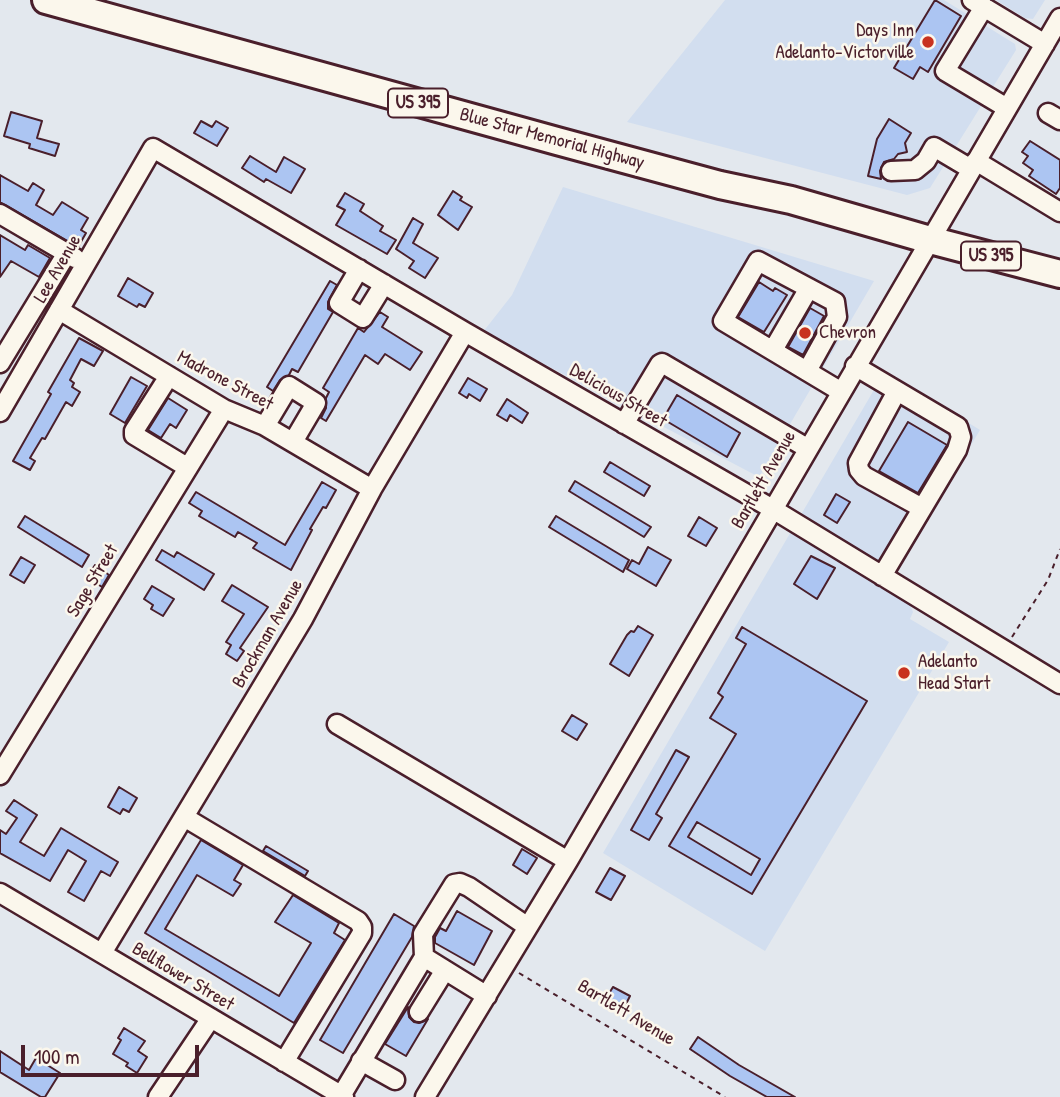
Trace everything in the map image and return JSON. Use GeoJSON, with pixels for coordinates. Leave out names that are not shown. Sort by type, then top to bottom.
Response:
{"type":"FeatureCollection","features":[{"type":"Feature","properties":{"kind":"highway","name":"Blue Star Memorial Highway"},"geometry":{"type":"LineString","coordinates":[[46,0],[556,141],[720,185],[791,200],[1060,274]]}},
{"type":"Feature","properties":{"kind":"street"},"geometry":{"type":"LineString","coordinates":[[1007,108],[945,71],[978,3],[1045,44]]}},
{"type":"Feature","properties":{"kind":"street","name":"Bartlett Avenue"},"geometry":{"type":"LineString","coordinates":[[425,1097],[568,861],[771,508],[1060,18]]}},
{"type":"Feature","properties":{"kind":"street"},"geometry":{"type":"LineString","coordinates":[[891,171],[915,170],[926,161],[934,147],[974,165],[1060,212]]}},
{"type":"Feature","properties":{"kind":"street","name":"Lee Avenue"},"geometry":{"type":"LineString","coordinates":[[0,412],[153,148]]}},
{"type":"Feature","properties":{"kind":"street","name":"Delicious Street"},"geometry":{"type":"LineString","coordinates":[[153,148],[771,508],[1060,684]]}},
{"type":"Feature","properties":{"kind":"street"},"geometry":{"type":"LineString","coordinates":[[0,214],[86,264]]}},
{"type":"Feature","properties":{"kind":"street"},"geometry":{"type":"LineString","coordinates":[[0,363],[66,253]]}},
{"type":"Feature","properties":{"kind":"street"},"geometry":{"type":"LineString","coordinates":[[807,371],[837,317],[835,302],[758,261],[723,321],[840,391]]}},
{"type":"Feature","properties":{"kind":"street"},"geometry":{"type":"LineString","coordinates":[[359,269],[339,303],[363,318],[384,284]]}},
{"type":"Feature","properties":{"kind":"street"},"geometry":{"type":"LineString","coordinates":[[773,351],[809,288]]}},
{"type":"Feature","properties":{"kind":"street","name":"Madrone Street"},"geometry":{"type":"LineString","coordinates":[[59,310],[224,409],[265,426],[372,489]]}},
{"type":"Feature","properties":{"kind":"street","name":"Brockman Avenue"},"geometry":{"type":"LineString","coordinates":[[102,953],[303,619],[372,489],[465,332]]}},
{"type":"Feature","properties":{"kind":"street"},"geometry":{"type":"LineString","coordinates":[[625,424],[663,363],[807,448]]}},
{"type":"Feature","properties":{"kind":"street"},"geometry":{"type":"LineString","coordinates":[[855,366],[958,427],[961,437],[957,450],[882,576]]}},
{"type":"Feature","properties":{"kind":"street"},"geometry":{"type":"LineString","coordinates":[[169,376],[134,435],[187,467]]}},
{"type":"Feature","properties":{"kind":"street"},"geometry":{"type":"LineString","coordinates":[[265,426],[289,386],[316,403],[293,442]]}},
{"type":"Feature","properties":{"kind":"street"},"geometry":{"type":"LineString","coordinates":[[897,391],[858,463],[859,470],[864,476],[922,508]]}},
{"type":"Feature","properties":{"kind":"street","name":"Sage Street"},"geometry":{"type":"LineString","coordinates":[[0,775],[224,409]]}},
{"type":"Feature","properties":{"kind":"street"},"geometry":{"type":"LineString","coordinates":[[337,724],[568,861]]}},
{"type":"Feature","properties":{"kind":"street"},"geometry":{"type":"LineString","coordinates":[[184,817],[358,921],[362,927],[362,933],[284,1062]]}},
{"type":"Feature","properties":{"kind":"street"},"geometry":{"type":"LineString","coordinates":[[343,1096],[424,957],[423,934],[454,884],[460,883],[469,887],[528,927]]}},
{"type":"Feature","properties":{"kind":"street","name":"Bellflower Street"},"geometry":{"type":"LineString","coordinates":[[0,893],[343,1096]]}},
{"type":"Feature","properties":{"kind":"street"},"geometry":{"type":"LineString","coordinates":[[424,957],[487,996]]}},
{"type":"Feature","properties":{"kind":"street"},"geometry":{"type":"LineString","coordinates":[[419,1012],[445,970]]}},
{"type":"Feature","properties":{"kind":"street"},"geometry":{"type":"LineString","coordinates":[[159,1097],[211,1018]]}},
{"type":"Feature","properties":{"kind":"street"},"geometry":{"type":"LineString","coordinates":[[361,1061],[395,1080]]}},
{"type":"Feature","properties":{"kind":"path"},"geometry":{"type":"LineString","coordinates":[[1004,650],[1048,580],[1060,549]]}},
{"type":"Feature","properties":{"kind":"path","name":"Bartlett Avenue"},"geometry":{"type":"LineString","coordinates":[[506,965],[725,1097]]}},
{"type":"Feature","properties":{"kind":"shaded area"},"geometry":{"type":"Polygon","coordinates":[[[725,0],[944,0],[1015,44],[1016,50],[930,188],[907,195],[627,122],[725,0]]]}},
{"type":"Feature","properties":{"kind":"shaded area"},"geometry":{"type":"Polygon","coordinates":[[[996,0],[1045,0],[1033,19],[1025,18],[996,0]]]}},
{"type":"Feature","properties":{"kind":"shaded area"},"geometry":{"type":"Polygon","coordinates":[[[563,187],[874,281],[759,477],[483,332],[512,295],[563,187]]]}},
{"type":"Feature","properties":{"kind":"shaded area"},"geometry":{"type":"Polygon","coordinates":[[[885,371],[980,430],[896,570],[913,612],[910,619],[949,642],[765,951],[603,853],[885,371]]]}},
{"type":"Feature","properties":{"kind":"building","name":"Days Inn Adelanto-Victorville"},"geometry":{"type":"Polygon","coordinates":[[[935,0],[961,16],[928,72],[920,67],[913,79],[894,68],[935,0]]]}},
{"type":"Feature","properties":{"kind":"building"},"geometry":{"type":"Polygon","coordinates":[[[11,112],[42,121],[37,138],[59,144],[55,156],[4,136],[11,112]]]}},
{"type":"Feature","properties":{"kind":"building"},"geometry":{"type":"Polygon","coordinates":[[[889,119],[911,133],[905,143],[907,152],[884,162],[880,171],[881,179],[868,176],[877,139],[889,119]]]}},
{"type":"Feature","properties":{"kind":"building"},"geometry":{"type":"Polygon","coordinates":[[[201,121],[212,127],[216,121],[228,128],[217,146],[194,133],[201,121]]]}},
{"type":"Feature","properties":{"kind":"building"},"geometry":{"type":"Polygon","coordinates":[[[1030,141],[1060,160],[1060,188],[1056,194],[1029,176],[1033,170],[1023,163],[1028,156],[1022,152],[1030,141]]]}},
{"type":"Feature","properties":{"kind":"building"},"geometry":{"type":"Polygon","coordinates":[[[250,156],[276,172],[284,157],[305,169],[291,193],[266,179],[264,182],[242,168],[250,156]]]}},
{"type":"Feature","properties":{"kind":"building"},"geometry":{"type":"Polygon","coordinates":[[[0,175],[28,191],[33,183],[44,190],[36,205],[53,215],[62,202],[88,218],[81,230],[86,233],[78,247],[0,202],[0,175]]]}},
{"type":"Feature","properties":{"kind":"building"},"geometry":{"type":"Polygon","coordinates":[[[453,191],[462,197],[460,200],[472,207],[458,230],[438,215],[453,191]]]}},
{"type":"Feature","properties":{"kind":"building"},"geometry":{"type":"Polygon","coordinates":[[[345,193],[364,204],[360,211],[383,226],[380,231],[396,240],[387,254],[336,225],[345,210],[337,206],[345,193]]]}},
{"type":"Feature","properties":{"kind":"building"},"geometry":{"type":"Polygon","coordinates":[[[413,218],[423,224],[413,243],[438,258],[425,278],[409,268],[414,261],[396,249],[413,218]]]}},
{"type":"Feature","properties":{"kind":"building"},"geometry":{"type":"Polygon","coordinates":[[[0,235],[25,250],[28,245],[50,258],[39,277],[11,261],[0,277],[0,235]]]}},
{"type":"Feature","properties":{"kind":"building"},"geometry":{"type":"Polygon","coordinates":[[[128,278],[153,293],[145,307],[139,304],[137,307],[118,296],[128,278]]]}},
{"type":"Feature","properties":{"kind":"building"},"geometry":{"type":"Polygon","coordinates":[[[330,281],[337,285],[328,302],[328,309],[333,312],[298,372],[292,369],[273,391],[267,387],[330,281]]]}},
{"type":"Feature","properties":{"kind":"building"},"geometry":{"type":"Polygon","coordinates":[[[759,282],[773,291],[775,288],[787,295],[764,332],[738,317],[759,282]]]}},
{"type":"Feature","properties":{"kind":"building","name":"Chevron"},"geometry":{"type":"Polygon","coordinates":[[[810,308],[824,316],[803,355],[788,347],[810,308]]]}},
{"type":"Feature","properties":{"kind":"building"},"geometry":{"type":"Polygon","coordinates":[[[380,312],[388,317],[382,327],[422,352],[410,370],[385,354],[378,364],[365,355],[326,421],[321,418],[329,392],[323,388],[358,328],[364,332],[380,312]]]}},
{"type":"Feature","properties":{"kind":"building"},"geometry":{"type":"Polygon","coordinates":[[[79,338],[103,351],[94,366],[81,359],[70,380],[74,383],[72,387],[80,392],[72,406],[66,402],[45,439],[42,438],[30,458],[35,461],[30,470],[13,461],[79,338]]]}},
{"type":"Feature","properties":{"kind":"building"},"geometry":{"type":"Polygon","coordinates":[[[131,377],[147,386],[125,423],[110,414],[131,377]]]}},
{"type":"Feature","properties":{"kind":"building"},"geometry":{"type":"Polygon","coordinates":[[[468,378],[487,389],[480,401],[469,394],[467,398],[459,393],[468,378]]]}},
{"type":"Feature","properties":{"kind":"building"},"geometry":{"type":"Polygon","coordinates":[[[677,395],[740,433],[727,457],[663,419],[677,395]]]}},
{"type":"Feature","properties":{"kind":"building"},"geometry":{"type":"Polygon","coordinates":[[[168,398],[187,410],[176,428],[170,424],[161,438],[148,430],[168,398]]]}},
{"type":"Feature","properties":{"kind":"building"},"geometry":{"type":"Polygon","coordinates":[[[507,399],[528,413],[522,423],[510,415],[507,421],[497,415],[507,399]]]}},
{"type":"Feature","properties":{"kind":"building"},"geometry":{"type":"Polygon","coordinates":[[[908,422],[947,445],[918,493],[879,471],[908,422]]]}},
{"type":"Feature","properties":{"kind":"building"},"geometry":{"type":"Polygon","coordinates":[[[610,462],[650,486],[644,496],[604,472],[610,462]]]}},
{"type":"Feature","properties":{"kind":"building"},"geometry":{"type":"Polygon","coordinates":[[[575,481],[651,527],[644,537],[569,491],[575,481]]]}},
{"type":"Feature","properties":{"kind":"building"},"geometry":{"type":"Polygon","coordinates":[[[322,482],[336,490],[310,529],[312,530],[291,570],[253,548],[257,543],[238,532],[235,537],[199,516],[202,511],[189,503],[196,492],[285,545],[322,482]]]}},
{"type":"Feature","properties":{"kind":"building"},"geometry":{"type":"Polygon","coordinates":[[[836,494],[850,502],[837,523],[824,515],[836,494]]]}},
{"type":"Feature","properties":{"kind":"building"},"geometry":{"type":"Polygon","coordinates":[[[25,516],[89,555],[82,567],[18,527],[25,516]]]}},
{"type":"Feature","properties":{"kind":"building"},"geometry":{"type":"Polygon","coordinates":[[[556,516],[629,560],[623,572],[549,527],[556,516]]]}},
{"type":"Feature","properties":{"kind":"building"},"geometry":{"type":"Polygon","coordinates":[[[699,517],[717,528],[706,546],[688,536],[699,517]]]}},
{"type":"Feature","properties":{"kind":"building"},"geometry":{"type":"Polygon","coordinates":[[[648,547],[671,560],[656,586],[627,569],[632,560],[639,564],[648,547]]]}},
{"type":"Feature","properties":{"kind":"building"},"geometry":{"type":"Polygon","coordinates":[[[162,550],[174,557],[177,552],[214,574],[204,590],[156,560],[162,550]]]}},
{"type":"Feature","properties":{"kind":"building"},"geometry":{"type":"Polygon","coordinates":[[[811,556],[835,568],[817,599],[794,584],[811,556]]]}},
{"type":"Feature","properties":{"kind":"building"},"geometry":{"type":"Polygon","coordinates":[[[21,557],[35,565],[24,583],[10,575],[21,557]]]}},
{"type":"Feature","properties":{"kind":"building"},"geometry":{"type":"Polygon","coordinates":[[[95,565],[109,575],[102,587],[87,577],[95,565]]]}},
{"type":"Feature","properties":{"kind":"building"},"geometry":{"type":"Polygon","coordinates":[[[232,585],[268,607],[240,648],[244,651],[237,661],[226,654],[231,645],[226,642],[244,614],[222,601],[232,585]]]}},
{"type":"Feature","properties":{"kind":"building"},"geometry":{"type":"Polygon","coordinates":[[[152,586],[174,599],[163,616],[151,609],[153,605],[144,599],[152,586]]]}},
{"type":"Feature","properties":{"kind":"building"},"geometry":{"type":"Polygon","coordinates":[[[638,626],[653,635],[629,676],[610,664],[627,635],[631,631],[634,632],[638,626]]]}},
{"type":"Feature","properties":{"kind":"building"},"geometry":{"type":"Polygon","coordinates":[[[742,627],[867,701],[752,894],[669,846],[736,734],[710,718],[723,697],[718,693],[746,644],[736,638],[742,627]],[[697,822],[688,837],[751,875],[760,859],[697,822]]]}},
{"type":"Feature","properties":{"kind":"building"},"geometry":{"type":"Polygon","coordinates":[[[572,715],[587,724],[577,740],[562,731],[572,715]]]}},
{"type":"Feature","properties":{"kind":"building"},"geometry":{"type":"Polygon","coordinates":[[[676,750],[689,757],[656,814],[662,818],[649,840],[631,830],[676,750]]]}},
{"type":"Feature","properties":{"kind":"building"},"geometry":{"type":"Polygon","coordinates":[[[119,787],[137,798],[129,812],[123,809],[120,814],[108,807],[119,787]]]}},
{"type":"Feature","properties":{"kind":"building"},"geometry":{"type":"Polygon","coordinates":[[[14,800],[37,815],[20,842],[44,856],[61,828],[118,862],[110,876],[101,871],[84,901],[68,892],[86,861],[68,850],[50,881],[0,853],[0,830],[6,834],[17,818],[6,811],[14,800]]]}},
{"type":"Feature","properties":{"kind":"building"},"geometry":{"type":"Polygon","coordinates":[[[201,840],[243,865],[234,880],[241,884],[233,896],[197,875],[165,929],[279,996],[311,943],[275,922],[293,895],[339,923],[334,933],[345,940],[294,1023],[145,933],[201,840]]]}},
{"type":"Feature","properties":{"kind":"building"},"geometry":{"type":"Polygon","coordinates":[[[266,846],[308,871],[305,876],[263,851],[266,846]]]}},
{"type":"Feature","properties":{"kind":"building"},"geometry":{"type":"Polygon","coordinates":[[[522,849],[537,858],[527,874],[513,865],[522,849]]]}},
{"type":"Feature","properties":{"kind":"building"},"geometry":{"type":"Polygon","coordinates":[[[610,868],[625,876],[611,900],[596,892],[610,868]]]}},
{"type":"Feature","properties":{"kind":"building"},"geometry":{"type":"Polygon","coordinates":[[[457,911],[492,931],[474,965],[435,943],[440,928],[446,931],[457,911]]]}},
{"type":"Feature","properties":{"kind":"building"},"geometry":{"type":"Polygon","coordinates":[[[394,914],[414,926],[412,937],[343,1053],[320,1040],[394,914]]]}},
{"type":"Feature","properties":{"kind":"building"},"geometry":{"type":"Polygon","coordinates":[[[613,987],[630,996],[623,1010],[605,1000],[613,987]]]}},
{"type":"Feature","properties":{"kind":"building"},"geometry":{"type":"Polygon","coordinates":[[[408,1007],[409,1017],[414,1022],[428,1019],[406,1056],[385,1044],[408,1007]]]}},
{"type":"Feature","properties":{"kind":"building"},"geometry":{"type":"Polygon","coordinates":[[[124,1028],[145,1041],[138,1051],[147,1057],[137,1073],[126,1066],[128,1063],[113,1054],[124,1028]]]}},
{"type":"Feature","properties":{"kind":"building"},"geometry":{"type":"Polygon","coordinates":[[[698,1037],[739,1065],[795,1097],[767,1097],[730,1076],[690,1049],[698,1037]]]}},
{"type":"Feature","properties":{"kind":"building"},"geometry":{"type":"Polygon","coordinates":[[[0,1051],[29,1070],[36,1058],[60,1073],[45,1097],[0,1072],[0,1051]]]}},
{"type":"Feature","properties":{"kind":"place","name":"Days Inn Adelanto-Victorville"},"geometry":{"type":"Point","coordinates":[928,42]}},
{"type":"Feature","properties":{"kind":"place","name":"Chevron"},"geometry":{"type":"Point","coordinates":[805,333]}},
{"type":"Feature","properties":{"kind":"place","name":"Adelanto Head Start"},"geometry":{"type":"Point","coordinates":[904,673]}}]}
